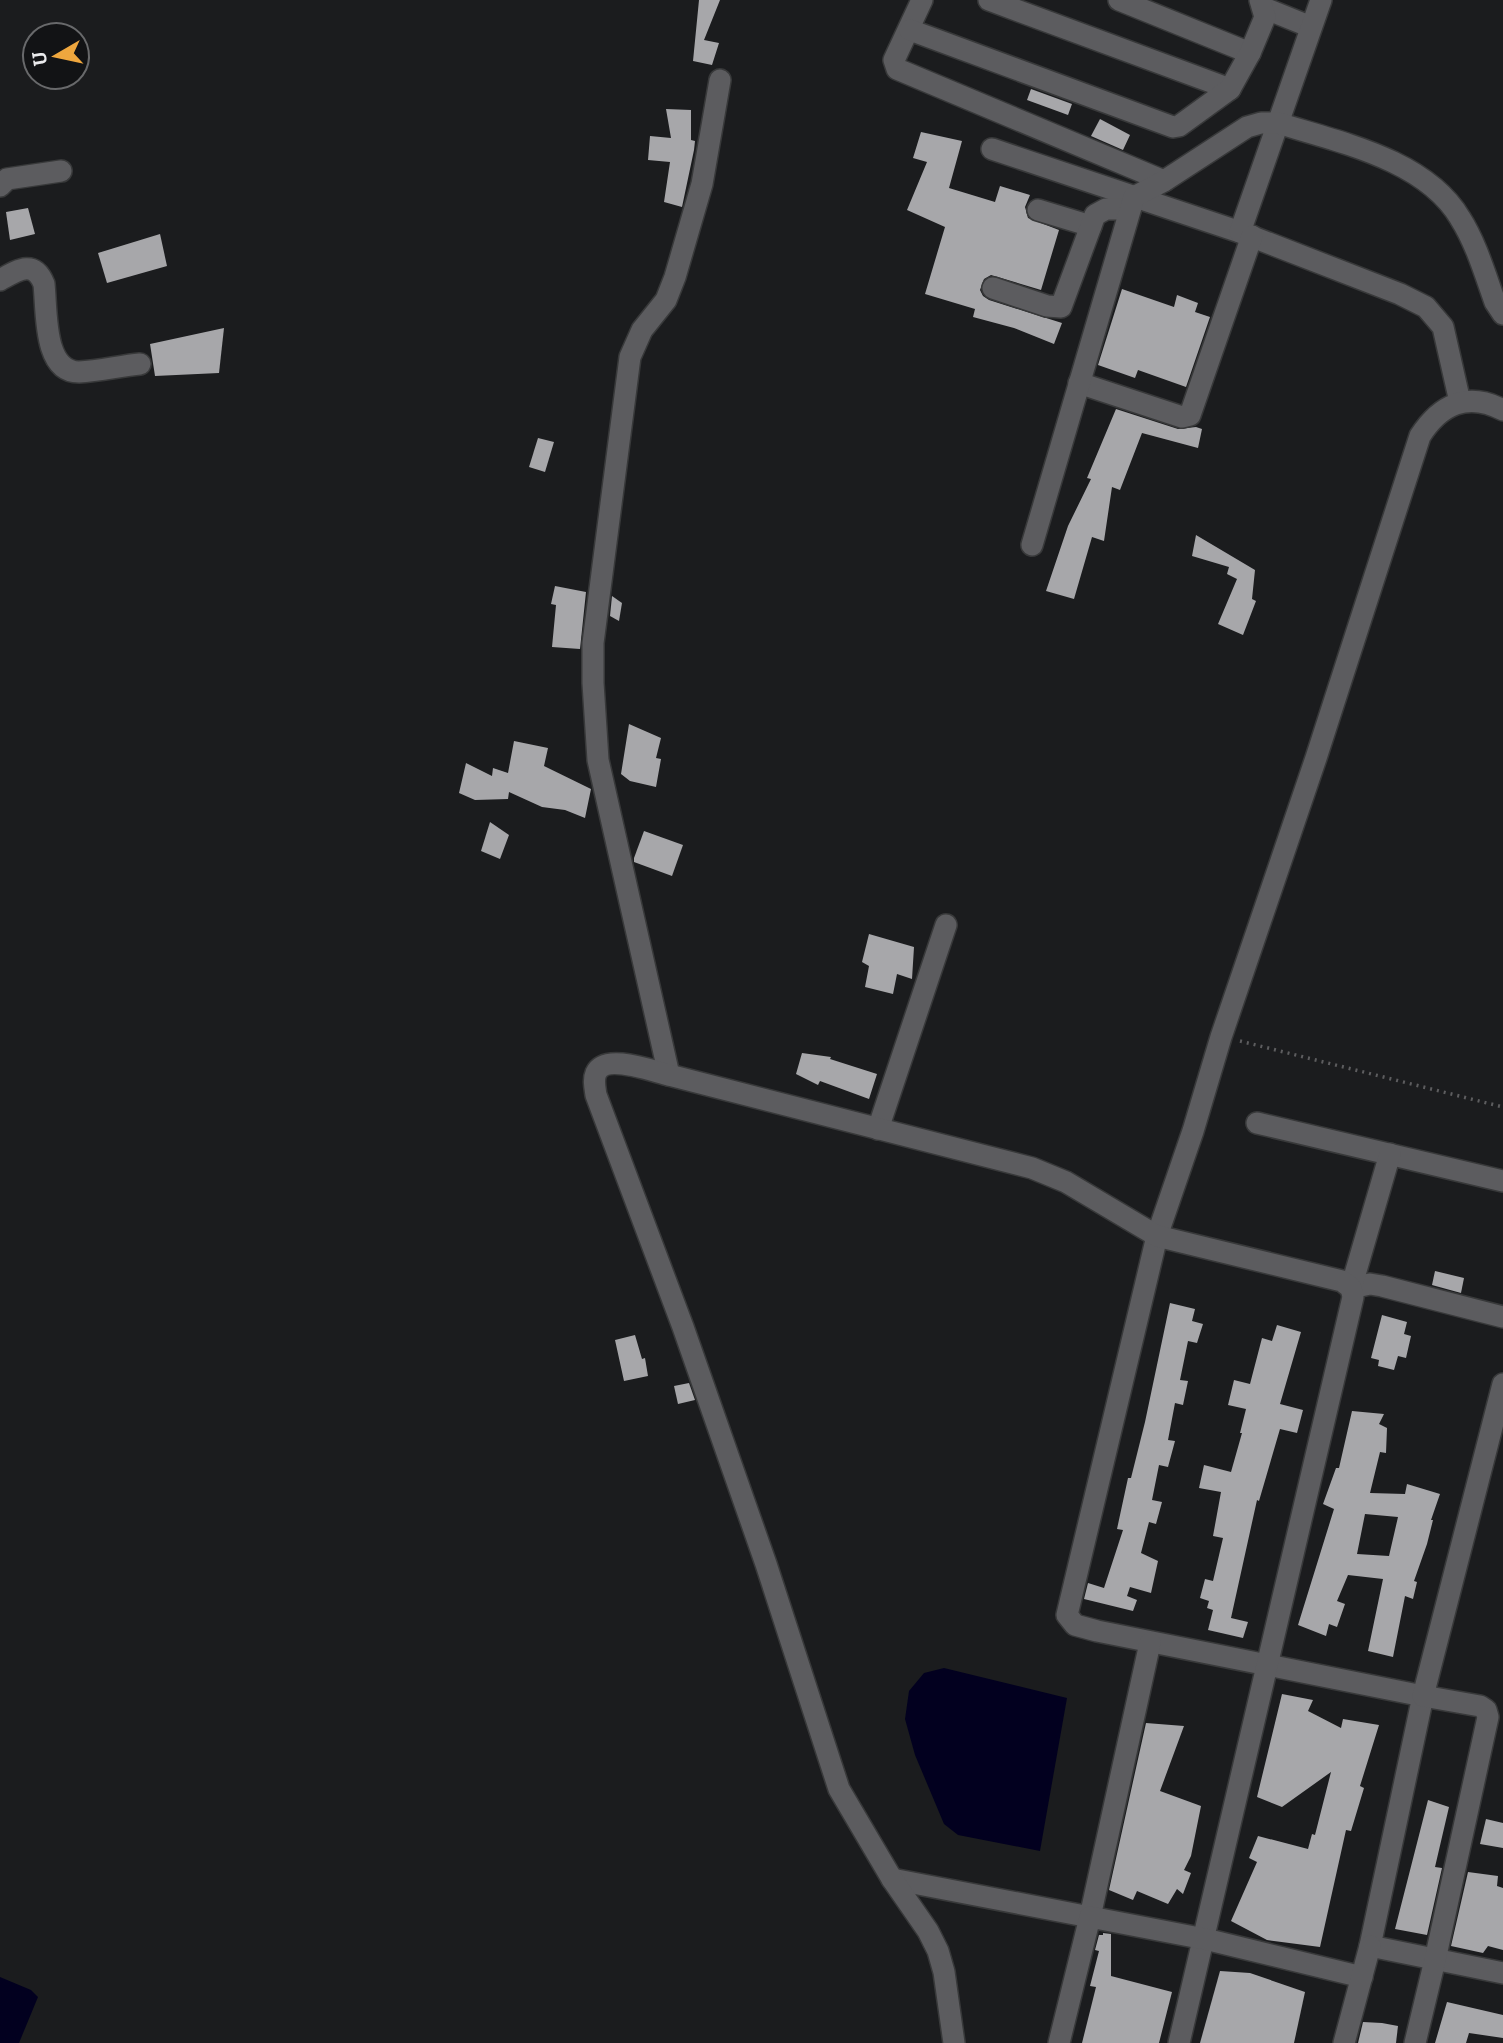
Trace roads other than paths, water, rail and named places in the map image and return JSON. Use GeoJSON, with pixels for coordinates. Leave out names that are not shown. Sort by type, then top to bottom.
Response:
{"type":"FeatureCollection","features":[{"type":"Feature","properties":{"kind":"street"},"geometry":{"type":"LineString","coordinates":[[922,0],[894,60],[897,69],[1164,181]]}},
{"type":"Feature","properties":{"kind":"street"},"geometry":{"type":"LineString","coordinates":[[989,0],[1230,89]]}},
{"type":"Feature","properties":{"kind":"street"},"geometry":{"type":"LineString","coordinates":[[1119,0],[1250,53]]}},
{"type":"Feature","properties":{"kind":"street"},"geometry":{"type":"LineString","coordinates":[[1079,383],[1182,417],[1190,415],[1278,123],[1321,0]]}},
{"type":"Feature","properties":{"kind":"street"},"geometry":{"type":"LineString","coordinates":[[910,30],[1167,126],[1179,126],[1230,89],[1250,53],[1265,17],[1262,4]]}},
{"type":"Feature","properties":{"kind":"street"},"geometry":{"type":"LineString","coordinates":[[1262,4],[1311,27]]}},
{"type":"Feature","properties":{"kind":"street"},"geometry":{"type":"LineString","coordinates":[[669,1075],[598,760],[593,643],[630,357],[642,330],[666,300],[675,277],[702,184],[720,80]]}},
{"type":"Feature","properties":{"kind":"street"},"geometry":{"type":"LineString","coordinates":[[993,288],[1047,306],[1061,307],[1095,215],[1101,210],[1132,203],[1247,127],[1261,123],[1278,123],[1387,158],[1428,182],[1459,216],[1503,314]]}},
{"type":"Feature","properties":{"kind":"street"},"geometry":{"type":"LineString","coordinates":[[992,149],[1132,203],[1246,234],[1400,294],[1426,307],[1443,327],[1460,402]]}},
{"type":"Feature","properties":{"kind":"street"},"geometry":{"type":"LineString","coordinates":[[0,186],[7,179],[61,171]]}},
{"type":"Feature","properties":{"kind":"street"},"geometry":{"type":"LineString","coordinates":[[1032,545],[1132,203]]}},
{"type":"Feature","properties":{"kind":"street"},"geometry":{"type":"LineString","coordinates":[[1038,210],[1091,226]]}},
{"type":"Feature","properties":{"kind":"street"},"geometry":{"type":"LineString","coordinates":[[0,280],[26,269],[33,269],[40,275],[44,284],[52,352],[65,369],[78,372],[140,364]]}},
{"type":"Feature","properties":{"kind":"street"},"geometry":{"type":"LineString","coordinates":[[1415,2043],[1488,1717],[1486,1710],[1479,1706],[1150,1643],[1075,1625],[1067,1615],[1157,1236],[1194,1131],[1221,1037],[1316,758],[1420,436],[1431,420],[1444,409],[1460,402],[1477,401],[1503,410]]}},
{"type":"Feature","properties":{"kind":"street"},"geometry":{"type":"LineString","coordinates":[[878,1129],[946,925]]}},
{"type":"Feature","properties":{"kind":"street"},"geometry":{"type":"LineString","coordinates":[[954,2043],[944,1972],[928,1931],[892,1879],[839,1789],[734,1472],[596,1095],[594,1080],[597,1070],[604,1065],[615,1063],[669,1075],[1032,1168],[1066,1182],[1157,1236],[1342,1282],[1350,1288],[1353,1297],[1179,2043]]}},
{"type":"Feature","properties":{"kind":"street"},"geometry":{"type":"LineString","coordinates":[[1257,1123],[1503,1181]]}},
{"type":"Feature","properties":{"kind":"street"},"geometry":{"type":"LineString","coordinates":[[1350,1288],[1390,1154]]}},
{"type":"Feature","properties":{"kind":"street"},"geometry":{"type":"LineString","coordinates":[[1350,1288],[1370,1284],[1382,1286],[1503,1317]]}},
{"type":"Feature","properties":{"kind":"street"},"geometry":{"type":"LineString","coordinates":[[1344,2043],[1370,1946],[1423,1696],[1503,1384]]}},
{"type":"Feature","properties":{"kind":"street"},"geometry":{"type":"LineString","coordinates":[[1059,2043],[1090,1917],[1150,1643]]}},
{"type":"Feature","properties":{"kind":"street"},"geometry":{"type":"LineString","coordinates":[[892,1879],[1205,1939],[1362,1977]]}},
{"type":"Feature","properties":{"kind":"street"},"geometry":{"type":"LineString","coordinates":[[1370,1946],[1503,1973]]}},
{"type":"Feature","properties":{"kind":"water"},"geometry":{"type":"Polygon","coordinates":[[[944,1668],[1067,1698],[1040,1851],[958,1835],[944,1824],[915,1755],[905,1719],[909,1691],[924,1673],[944,1668]]]}},
{"type":"Feature","properties":{"kind":"water"},"geometry":{"type":"Polygon","coordinates":[[[0,1977],[31,1990],[38,1997],[19,2043],[0,2043],[0,1977]]]}}]}
